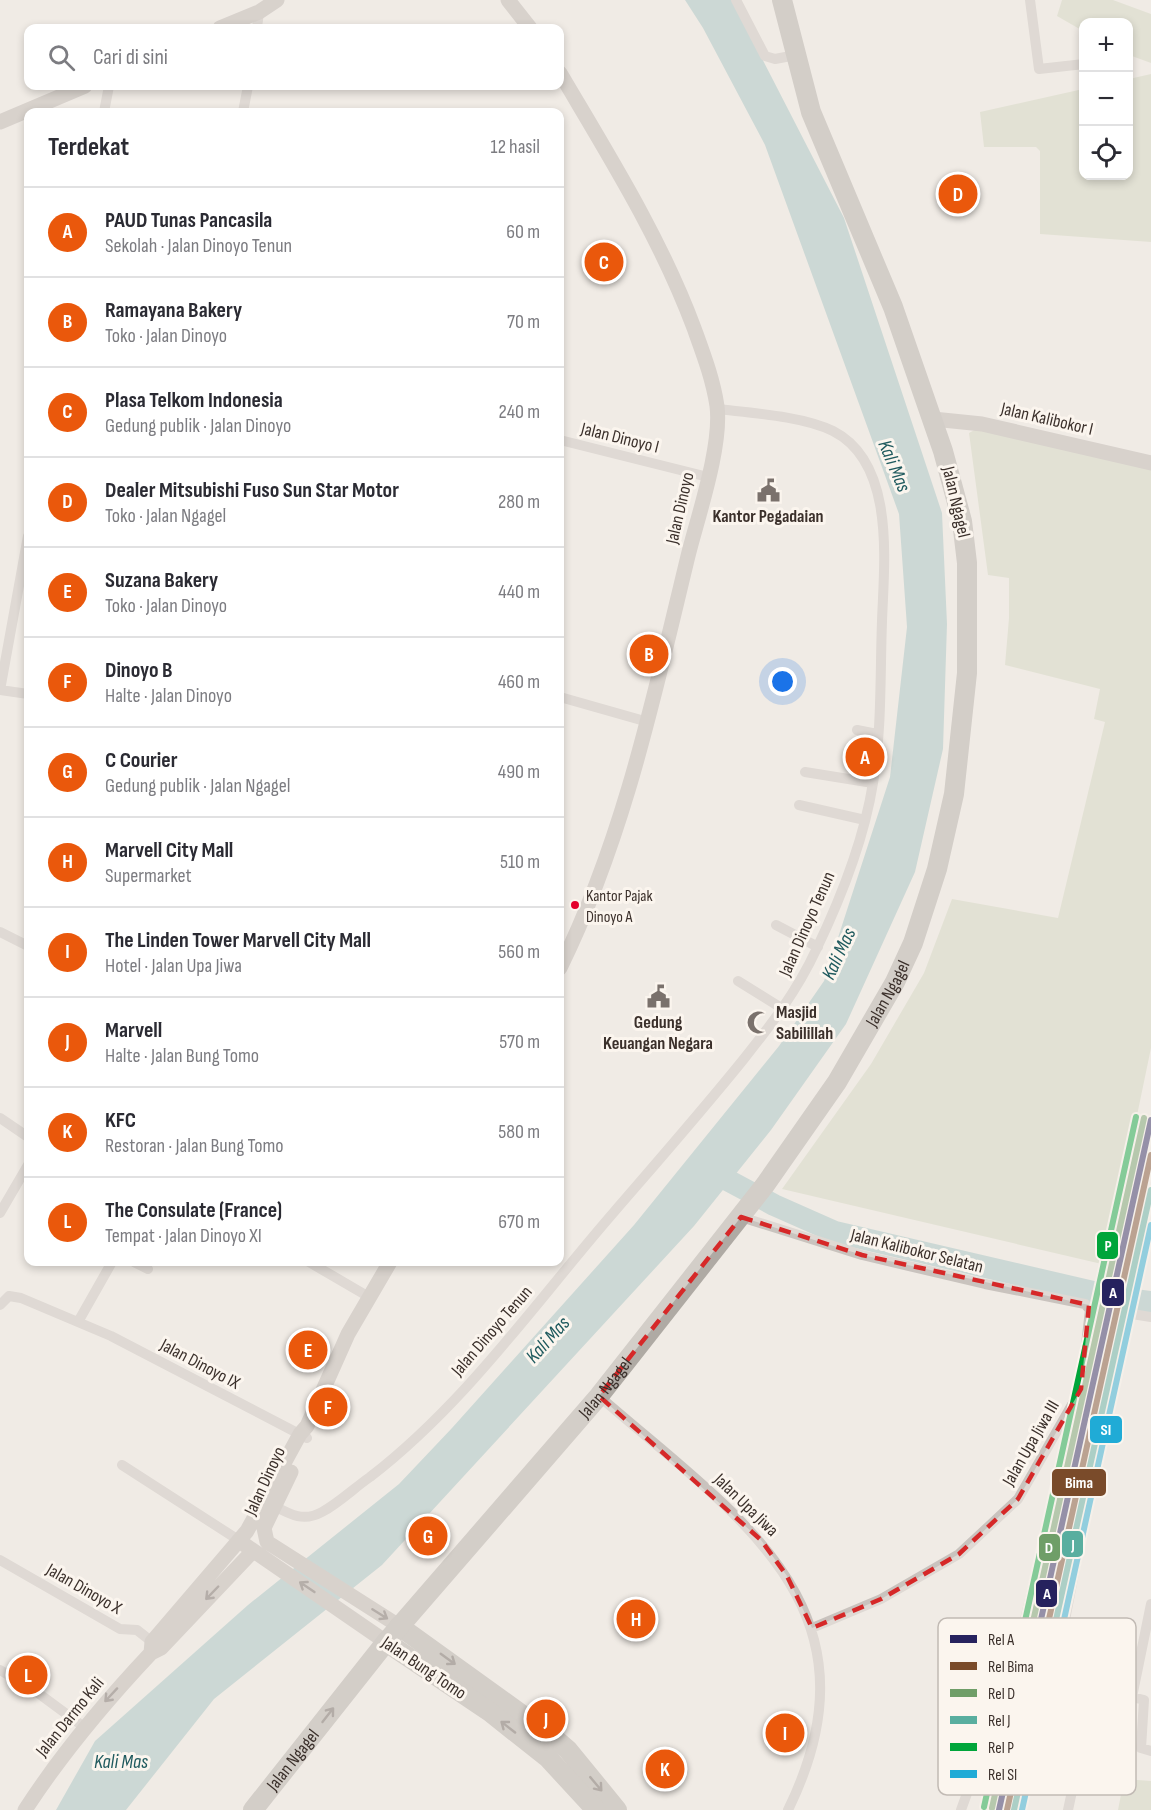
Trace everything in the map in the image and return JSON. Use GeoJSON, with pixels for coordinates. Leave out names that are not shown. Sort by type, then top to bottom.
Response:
{"type":"FeatureCollection","features":[{"type":"Feature","properties":{"kind":"highway","name":"Jalan Ngagel"},"geometry":{"type":"LineString","coordinates":[[253,1810],[399,1626],[599,1396],[765,1185],[837,1082],[896,982],[927,905],[942,850],[961,743],[968,674],[968,596],[962,521],[933,419],[875,259],[811,112],[782,0]]}},
{"type":"Feature","properties":{"kind":"highway","name":"Jalan Bung Tomo"},"geometry":{"type":"LineString","coordinates":[[399,1626],[560,1742],[617,1810]]}},
{"type":"Feature","properties":{"kind":"highway","name":"Jalan Bung Tomo"},"geometry":{"type":"LineString","coordinates":[[386,1642],[490,1712],[548,1758],[592,1809]]}},
{"type":"Feature","properties":{"kind":"main road"},"geometry":{"type":"LineString","coordinates":[[230,24],[259,12],[277,0]]}},
{"type":"Feature","properties":{"kind":"main road"},"geometry":{"type":"LineString","coordinates":[[508,0],[527,24]]}},
{"type":"Feature","properties":{"kind":"main road","name":"Jalan Dinoyo"},"geometry":{"type":"LineString","coordinates":[[564,80],[642,214],[670,269],[704,354],[717,409],[717,428],[708,477],[648,722],[616,831],[578,930],[564,960]]}},
{"type":"Feature","properties":{"kind":"main road"},"geometry":{"type":"LineString","coordinates":[[33,108],[76,90]]}},
{"type":"Feature","properties":{"kind":"main road"},"geometry":{"type":"LineString","coordinates":[[0,122],[24,112]]}},
{"type":"Feature","properties":{"kind":"main road","name":"Jalan Kalibokor I"},"geometry":{"type":"LineString","coordinates":[[933,419],[982,424],[1151,463]]}},
{"type":"Feature","properties":{"kind":"main road","name":"Jalan Dinoyo"},"geometry":{"type":"LineString","coordinates":[[265,1553],[267,1542],[264,1531],[305,1433],[348,1334],[388,1266]]}},
{"type":"Feature","properties":{"kind":"main road","name":"Jalan Dinoyo"},"geometry":{"type":"LineString","coordinates":[[240,1541],[305,1433]]}},
{"type":"Feature","properties":{"kind":"main road","name":"Jalan Bung Tomo"},"geometry":{"type":"LineString","coordinates":[[240,1541],[360,1601],[399,1626]]}},
{"type":"Feature","properties":{"kind":"main road","name":"Jalan Darmo Kali"},"geometry":{"type":"LineString","coordinates":[[25,1810],[84,1727],[154,1648],[240,1541]]}},
{"type":"Feature","properties":{"kind":"main road","name":"Jalan Bung Tomo"},"geometry":{"type":"LineString","coordinates":[[265,1553],[386,1642]]}},
{"type":"Feature","properties":{"kind":"main road","name":"Jalan Darmo Kali"},"geometry":{"type":"LineString","coordinates":[[154,1648],[265,1553]]}},
{"type":"Feature","properties":{"kind":"street"},"geometry":{"type":"LineString","coordinates":[[736,0],[765,56],[775,59],[796,55]]}},
{"type":"Feature","properties":{"kind":"street"},"geometry":{"type":"LineString","coordinates":[[1030,0],[1039,69],[1079,64]]}},
{"type":"Feature","properties":{"kind":"street"},"geometry":{"type":"LineString","coordinates":[[258,24],[259,12]]}},
{"type":"Feature","properties":{"kind":"street"},"geometry":{"type":"LineString","coordinates":[[105,108],[108,90]]}},
{"type":"Feature","properties":{"kind":"street"},"geometry":{"type":"LineString","coordinates":[[244,108],[247,90]]}},
{"type":"Feature","properties":{"kind":"street","name":"Jalan Dinoyo Tenun"},"geometry":{"type":"LineString","coordinates":[[274,1506],[291,1516],[302,1518],[324,1511],[406,1448],[428,1428],[507,1341],[613,1213],[687,1130],[783,1009],[818,947],[847,874],[865,820],[873,783],[877,734],[884,536],[880,502],[865,464],[855,447],[835,432],[822,427],[717,409]]}},
{"type":"Feature","properties":{"kind":"street","name":"Jalan Dinoyo I"},"geometry":{"type":"LineString","coordinates":[[564,441],[708,477]]}},
{"type":"Feature","properties":{"kind":"street"},"geometry":{"type":"LineString","coordinates":[[24,558],[0,690],[24,693]]}},
{"type":"Feature","properties":{"kind":"street"},"geometry":{"type":"LineString","coordinates":[[564,698],[648,722]]}},
{"type":"Feature","properties":{"kind":"street"},"geometry":{"type":"LineString","coordinates":[[857,730],[877,734]]}},
{"type":"Feature","properties":{"kind":"street"},"geometry":{"type":"LineString","coordinates":[[805,772],[873,783]]}},
{"type":"Feature","properties":{"kind":"street"},"geometry":{"type":"LineString","coordinates":[[799,805],[865,820]]}},
{"type":"Feature","properties":{"kind":"street"},"geometry":{"type":"LineString","coordinates":[[776,925],[818,947]]}},
{"type":"Feature","properties":{"kind":"street"},"geometry":{"type":"LineString","coordinates":[[0,932],[24,944]]}},
{"type":"Feature","properties":{"kind":"street"},"geometry":{"type":"LineString","coordinates":[[738,981],[783,1009]]}},
{"type":"Feature","properties":{"kind":"street"},"geometry":{"type":"LineString","coordinates":[[0,1118],[24,1134]]}},
{"type":"Feature","properties":{"kind":"street"},"geometry":{"type":"LineString","coordinates":[[0,1214],[24,1172]]}},
{"type":"Feature","properties":{"kind":"street","name":"Jalan Kalibokor Selatan"},"geometry":{"type":"LineString","coordinates":[[744,1212],[862,1255],[1089,1305]]}},
{"type":"Feature","properties":{"kind":"street"},"geometry":{"type":"LineString","coordinates":[[78,1322],[110,1266]]}},
{"type":"Feature","properties":{"kind":"street"},"geometry":{"type":"LineString","coordinates":[[142,1266],[148,1269]]}},
{"type":"Feature","properties":{"kind":"street"},"geometry":{"type":"LineString","coordinates":[[316,1266],[369,1297]]}},
{"type":"Feature","properties":{"kind":"street","name":"Jalan Dinoyo IX"},"geometry":{"type":"LineString","coordinates":[[0,1305],[9,1296],[21,1298],[78,1322],[305,1433]]}},
{"type":"Feature","properties":{"kind":"street","name":"Jalan Upa Jiwa III"},"geometry":{"type":"LineString","coordinates":[[812,1628],[881,1599],[959,1554],[1023,1492],[1080,1389],[1089,1305]]}},
{"type":"Feature","properties":{"kind":"street"},"geometry":{"type":"LineString","coordinates":[[1063,1618],[1124,1316],[1132,1314],[1151,1317]]}},
{"type":"Feature","properties":{"kind":"street"},"geometry":{"type":"LineString","coordinates":[[1026,1618],[1068,1450],[1080,1389]]}},
{"type":"Feature","properties":{"kind":"street","name":"Jalan Upa Jiwa"},"geometry":{"type":"LineString","coordinates":[[599,1396],[746,1524],[761,1540],[787,1576],[812,1628],[820,1680],[817,1738],[788,1810]]}},
{"type":"Feature","properties":{"kind":"street"},"geometry":{"type":"LineString","coordinates":[[122,1465],[240,1541]]}},
{"type":"Feature","properties":{"kind":"street","name":"Jalan Dinoyo X"},"geometry":{"type":"LineString","coordinates":[[0,1560],[120,1629],[136,1630],[154,1648]]}},
{"type":"Feature","properties":{"kind":"street"},"geometry":{"type":"LineString","coordinates":[[1136,1682],[1151,1604]]}},
{"type":"Feature","properties":{"kind":"street"},"geometry":{"type":"LineString","coordinates":[[0,1670],[38,1693],[84,1727]]}},
{"type":"Feature","properties":{"kind":"street"},"geometry":{"type":"LineString","coordinates":[[1136,1699],[1144,1700],[1148,1714],[1141,1748],[1151,1751]]}},
{"type":"Feature","properties":{"kind":"street"},"geometry":{"type":"LineString","coordinates":[[961,1810],[966,1795]]}},
{"type":"Feature","properties":{"kind":"street"},"geometry":{"type":"LineString","coordinates":[[1017,1810],[1021,1795]]}},
{"type":"Feature","properties":{"kind":"street"},"geometry":{"type":"LineString","coordinates":[[1068,1810],[1071,1795]]}},
{"type":"Feature","properties":{"kind":"highlighted area"},"geometry":{"type":"Polygon","coordinates":[[[741,1217],[862,1255],[1089,1305],[1081,1389],[1018,1499],[959,1554],[881,1599],[812,1628],[787,1576],[761,1540],[599,1396],[741,1217]]]}},
{"type":"Feature","properties":{"kind":"green space"},"geometry":{"type":"Polygon","coordinates":[[[1062,0],[1113,0],[1151,14],[1151,63],[1133,56],[1133,18],[1079,18],[1079,29],[1057,16],[1062,0]]]}},
{"type":"Feature","properties":{"kind":"green space"},"geometry":{"type":"Polygon","coordinates":[[[1151,74],[1151,242],[1040,234],[1040,151],[1036,147],[984,147],[980,112],[1079,90],[1079,180],[1133,180],[1133,78],[1151,74]]]}},
{"type":"Feature","properties":{"kind":"green space"},"geometry":{"type":"Polygon","coordinates":[[[978,428],[1151,470],[1151,1048],[1106,1265],[782,1189],[871,1064],[924,973],[952,899],[1058,918],[1105,722],[1094,719],[1100,689],[1005,665],[1009,618],[1009,578],[988,575],[969,433],[978,428]]]}},
{"type":"Feature","properties":{"kind":"green space"},"geometry":{"type":"Polygon","coordinates":[[[1136,1780],[1151,1781],[1151,1810],[1118,1810],[1121,1795],[1136,1795],[1136,1780]]]}},
{"type":"Feature","properties":{"kind":"water","name":"Kali Mas"},"geometry":{"type":"Polygon","coordinates":[[[685,0],[732,0],[844,218],[942,513],[947,624],[943,749],[915,872],[846,1024],[771,1130],[694,1226],[382,1565],[214,1699],[126,1810],[56,1810],[95,1741],[248,1605],[399,1484],[452,1428],[634,1225],[779,1046],[824,981],[890,777],[907,627],[899,514],[765,145],[703,28],[685,0]]]}},
{"type":"Feature","properties":{"kind":"waterway"},"geometry":{"type":"LineString","coordinates":[[703,1167],[774,1205],[835,1232],[1119,1298],[1151,1302]]}},
{"type":"Feature","properties":{"kind":"rail line","name":"P"},"geometry":{"type":"LineString","coordinates":[[1026,1618],[1136,1117]]}},
{"type":"Feature","properties":{"kind":"rail line","name":"D"},"geometry":{"type":"LineString","coordinates":[[1034,1618],[1144,1118]]}},
{"type":"Feature","properties":{"kind":"rail line","name":"A"},"geometry":{"type":"LineString","coordinates":[[1041,1618],[1151,1120]]}},
{"type":"Feature","properties":{"kind":"rail line","name":"Bima"},"geometry":{"type":"LineString","coordinates":[[1049,1618],[1151,1155]]}},
{"type":"Feature","properties":{"kind":"rail line","name":"J"},"geometry":{"type":"LineString","coordinates":[[1056,1618],[1151,1190]]}},
{"type":"Feature","properties":{"kind":"rail line","name":"SI"},"geometry":{"type":"LineString","coordinates":[[1064,1618],[1151,1225]]}},
{"type":"Feature","properties":{"kind":"rail line","name":"P"},"geometry":{"type":"LineString","coordinates":[[984,1807],[987,1795]]}},
{"type":"Feature","properties":{"kind":"rail line","name":"D"},"geometry":{"type":"LineString","coordinates":[[992,1808],[995,1795]]}},
{"type":"Feature","properties":{"kind":"rail line","name":"A"},"geometry":{"type":"LineString","coordinates":[[999,1810],[1002,1795]]}},
{"type":"Feature","properties":{"kind":"rail line","name":"Bima"},"geometry":{"type":"LineString","coordinates":[[1007,1810],[1010,1795]]}},
{"type":"Feature","properties":{"kind":"rail line","name":"J"},"geometry":{"type":"LineString","coordinates":[[1014,1810],[1017,1795]]}},
{"type":"Feature","properties":{"kind":"rail line","name":"SI"},"geometry":{"type":"LineString","coordinates":[[1022,1810],[1025,1795]]}},
{"type":"Feature","properties":{"kind":"place","name":"Dealer Mitsubishi Fuso Sun Star Motor"},"geometry":{"type":"Point","coordinates":[958,194]}},
{"type":"Feature","properties":{"kind":"place","name":"Plasa Telkom Indonesia"},"geometry":{"type":"Point","coordinates":[604,262]}},
{"type":"Feature","properties":{"kind":"place","name":"Kantor Pegadaian"},"geometry":{"type":"Point","coordinates":[768,490]}},
{"type":"Feature","properties":{"kind":"place","name":"Ramayana Bakery"},"geometry":{"type":"Point","coordinates":[649,654]}},
{"type":"Feature","properties":{"kind":"place","name":"PAUD Tunas Pancasila"},"geometry":{"type":"Point","coordinates":[865,757]}},
{"type":"Feature","properties":{"kind":"place","name":"Kantor Pajak Dinoyo A"},"geometry":{"type":"Point","coordinates":[575,905]}},
{"type":"Feature","properties":{"kind":"place","name":"Gedung Keuangan Negara"},"geometry":{"type":"Point","coordinates":[658,996]}},
{"type":"Feature","properties":{"kind":"place","name":"Masjid Sabilillah"},"geometry":{"type":"Point","coordinates":[758,1022]}},
{"type":"Feature","properties":{"kind":"place","name":"Suzana Bakery"},"geometry":{"type":"Point","coordinates":[308,1350]}},
{"type":"Feature","properties":{"kind":"place","name":"Dinoyo B"},"geometry":{"type":"Point","coordinates":[328,1407]}},
{"type":"Feature","properties":{"kind":"place","name":"C Courier"},"geometry":{"type":"Point","coordinates":[428,1536]}},
{"type":"Feature","properties":{"kind":"place","name":"Marvell City Mall"},"geometry":{"type":"Point","coordinates":[636,1619]}},
{"type":"Feature","properties":{"kind":"place","name":"The Consulate (France)"},"geometry":{"type":"Point","coordinates":[28,1675]}},
{"type":"Feature","properties":{"kind":"place","name":"Marvell"},"geometry":{"type":"Point","coordinates":[546,1719]}},
{"type":"Feature","properties":{"kind":"place","name":"The Linden Tower Marvell City Mall"},"geometry":{"type":"Point","coordinates":[785,1733]}},
{"type":"Feature","properties":{"kind":"place","name":"KFC"},"geometry":{"type":"Point","coordinates":[665,1769]}}]}
